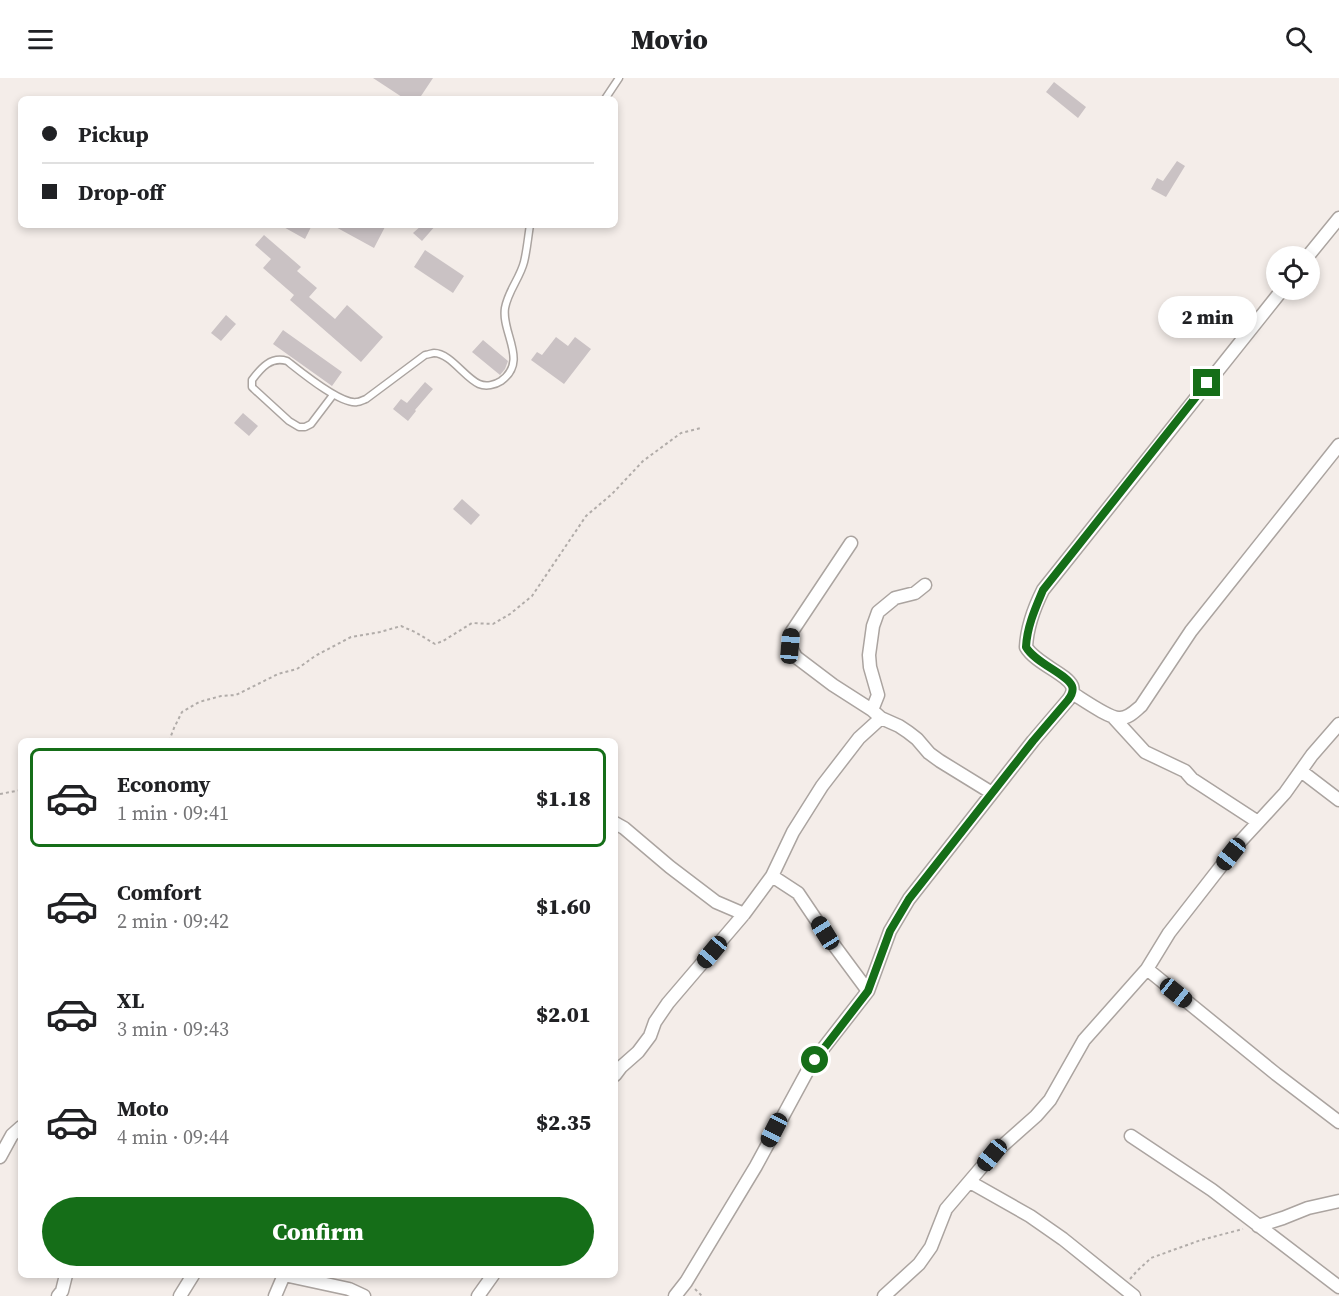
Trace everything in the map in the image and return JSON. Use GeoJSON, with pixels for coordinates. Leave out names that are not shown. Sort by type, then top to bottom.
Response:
{"type":"FeatureCollection","features":[{"type":"Feature","properties":{"kind":"street"},"geometry":{"type":"LineString","coordinates":[[1316,246],[1339,218]]}},
{"type":"Feature","properties":{"kind":"street"},"geometry":{"type":"LineString","coordinates":[[675,1296],[686,1282],[756,1166],[808,1070],[868,991],[890,931],[909,899],[1072,693],[1072,687],[1068,681],[1032,656],[1026,647],[1033,612],[1043,590],[1274,300]]}},
{"type":"Feature","properties":{"kind":"street"},"geometry":{"type":"LineString","coordinates":[[1113,717],[1122,718],[1132,714],[1141,706],[1191,631],[1339,445]]}},
{"type":"Feature","properties":{"kind":"street"},"geometry":{"type":"LineString","coordinates":[[851,543],[791,633],[790,646],[795,657],[833,685],[899,726],[917,739],[929,753],[992,794]]}},
{"type":"Feature","properties":{"kind":"street"},"geometry":{"type":"LineString","coordinates":[[618,1071],[638,1052],[650,1036],[655,1022],[668,1003],[744,914],[772,876],[793,832],[822,786],[877,714],[878,696],[869,656],[873,626],[878,612],[895,598],[915,592],[925,585]]}},
{"type":"Feature","properties":{"kind":"street"},"geometry":{"type":"LineString","coordinates":[[1072,693],[1113,717],[1145,752],[1185,771],[1192,779],[1258,822]]}},
{"type":"Feature","properties":{"kind":"street"},"geometry":{"type":"LineString","coordinates":[[884,1296],[920,1264],[931,1247],[946,1209],[992,1155],[1036,1116],[1050,1100],[1084,1040],[1147,969],[1169,933],[1239,843],[1285,793],[1339,724]]}},
{"type":"Feature","properties":{"kind":"street"},"geometry":{"type":"LineString","coordinates":[[1301,771],[1339,800]]}},
{"type":"Feature","properties":{"kind":"street"},"geometry":{"type":"LineString","coordinates":[[618,824],[716,902],[744,914]]}},
{"type":"Feature","properties":{"kind":"street"},"geometry":{"type":"LineString","coordinates":[[772,876],[798,893],[868,991]]}},
{"type":"Feature","properties":{"kind":"street"},"geometry":{"type":"LineString","coordinates":[[1147,969],[1339,1122]]}},
{"type":"Feature","properties":{"kind":"street"},"geometry":{"type":"LineString","coordinates":[[0,1157],[12,1135],[18,1130]]}},
{"type":"Feature","properties":{"kind":"street"},"geometry":{"type":"LineString","coordinates":[[1131,1136],[1212,1190],[1339,1287]]}},
{"type":"Feature","properties":{"kind":"street"},"geometry":{"type":"LineString","coordinates":[[970,1182],[1030,1216],[1063,1239],[1134,1296]]}},
{"type":"Feature","properties":{"kind":"street"},"geometry":{"type":"LineString","coordinates":[[1258,1226],[1308,1208],[1339,1201]]}},
{"type":"Feature","properties":{"kind":"street"},"geometry":{"type":"LineString","coordinates":[[58,1296],[62,1291],[65,1278]]}},
{"type":"Feature","properties":{"kind":"street"},"geometry":{"type":"LineString","coordinates":[[180,1296],[192,1278]]}},
{"type":"Feature","properties":{"kind":"street"},"geometry":{"type":"LineString","coordinates":[[275,1296],[283,1278]]}},
{"type":"Feature","properties":{"kind":"street"},"geometry":{"type":"LineString","coordinates":[[298,1278],[350,1289],[364,1296]]}},
{"type":"Feature","properties":{"kind":"street"},"geometry":{"type":"LineString","coordinates":[[478,1296],[491,1278]]}},
{"type":"Feature","properties":{"kind":"lane"},"geometry":{"type":"LineString","coordinates":[[607,96],[619,78]]}},
{"type":"Feature","properties":{"kind":"lane"},"geometry":{"type":"LineString","coordinates":[[333,395],[311,424],[299,427],[289,421],[252,387],[252,380],[267,363],[281,359],[333,395],[357,402],[366,399],[425,355],[434,353],[453,363],[478,383],[493,385],[502,381],[512,370],[515,357],[504,310],[507,297],[524,262],[530,228]]}},
{"type":"Feature","properties":{"kind":"path"},"geometry":{"type":"LineString","coordinates":[[171,738],[183,712],[200,702],[221,696],[236,695],[278,674],[297,669],[315,656],[351,637],[400,626],[435,644],[472,623],[492,624],[510,614],[532,596],[586,516],[612,494],[643,461],[681,433],[701,428]]}},
{"type":"Feature","properties":{"kind":"path"},"geometry":{"type":"LineString","coordinates":[[0,794],[18,791]]}},
{"type":"Feature","properties":{"kind":"path"},"geometry":{"type":"LineString","coordinates":[[1124,1287],[1137,1270],[1151,1258],[1201,1240],[1258,1226]]}},
{"type":"Feature","properties":{"kind":"building"},"geometry":{"type":"Polygon","coordinates":[[[373,78],[433,78],[421,96],[400,96],[373,78]]]}},
{"type":"Feature","properties":{"kind":"building"},"geometry":{"type":"Polygon","coordinates":[[[1054,82],[1086,107],[1078,118],[1046,92],[1054,82]]]}},
{"type":"Feature","properties":{"kind":"building"},"geometry":{"type":"Polygon","coordinates":[[[1177,161],[1185,166],[1166,197],[1151,189],[1157,178],[1163,181],[1177,161]]]}},
{"type":"Feature","properties":{"kind":"building"},"geometry":{"type":"Polygon","coordinates":[[[285,228],[310,228],[305,239],[285,228]]]}},
{"type":"Feature","properties":{"kind":"building"},"geometry":{"type":"Polygon","coordinates":[[[337,228],[384,228],[374,248],[337,228]]]}},
{"type":"Feature","properties":{"kind":"building"},"geometry":{"type":"Polygon","coordinates":[[[419,228],[433,228],[422,241],[413,233],[419,228]]]}},
{"type":"Feature","properties":{"kind":"building"},"geometry":{"type":"Polygon","coordinates":[[[264,235],[301,267],[297,271],[317,288],[309,297],[335,319],[347,305],[383,337],[361,362],[290,300],[294,295],[263,268],[271,259],[255,245],[264,235]]]}},
{"type":"Feature","properties":{"kind":"building"},"geometry":{"type":"Polygon","coordinates":[[[425,250],[464,276],[453,293],[414,267],[425,250]]]}},
{"type":"Feature","properties":{"kind":"building"},"geometry":{"type":"Polygon","coordinates":[[[226,315],[236,324],[221,341],[211,333],[226,315]]]}},
{"type":"Feature","properties":{"kind":"building"},"geometry":{"type":"Polygon","coordinates":[[[283,330],[342,372],[332,386],[273,344],[283,330]]]}},
{"type":"Feature","properties":{"kind":"building"},"geometry":{"type":"Polygon","coordinates":[[[556,337],[568,346],[575,337],[591,349],[564,384],[531,360],[537,352],[542,355],[556,337]]]}},
{"type":"Feature","properties":{"kind":"building"},"geometry":{"type":"Polygon","coordinates":[[[483,340],[508,361],[500,375],[472,352],[483,340]]]}},
{"type":"Feature","properties":{"kind":"building"},"geometry":{"type":"Polygon","coordinates":[[[425,382],[433,389],[408,421],[393,409],[401,399],[407,403],[425,382]]]}},
{"type":"Feature","properties":{"kind":"building"},"geometry":{"type":"Polygon","coordinates":[[[243,413],[258,426],[249,436],[234,423],[243,413]]]}},
{"type":"Feature","properties":{"kind":"building"},"geometry":{"type":"Polygon","coordinates":[[[462,499],[480,515],[471,525],[453,509],[462,499]]]}},
{"type":"Feature","properties":{"kind":"route"},"geometry":{"type":"LineString","coordinates":[[815,1060],[868,991],[890,931],[909,899],[1068,700],[1072,693],[1072,687],[1068,681],[1032,656],[1026,647],[1033,612],[1043,590],[1207,383]]}}]}
